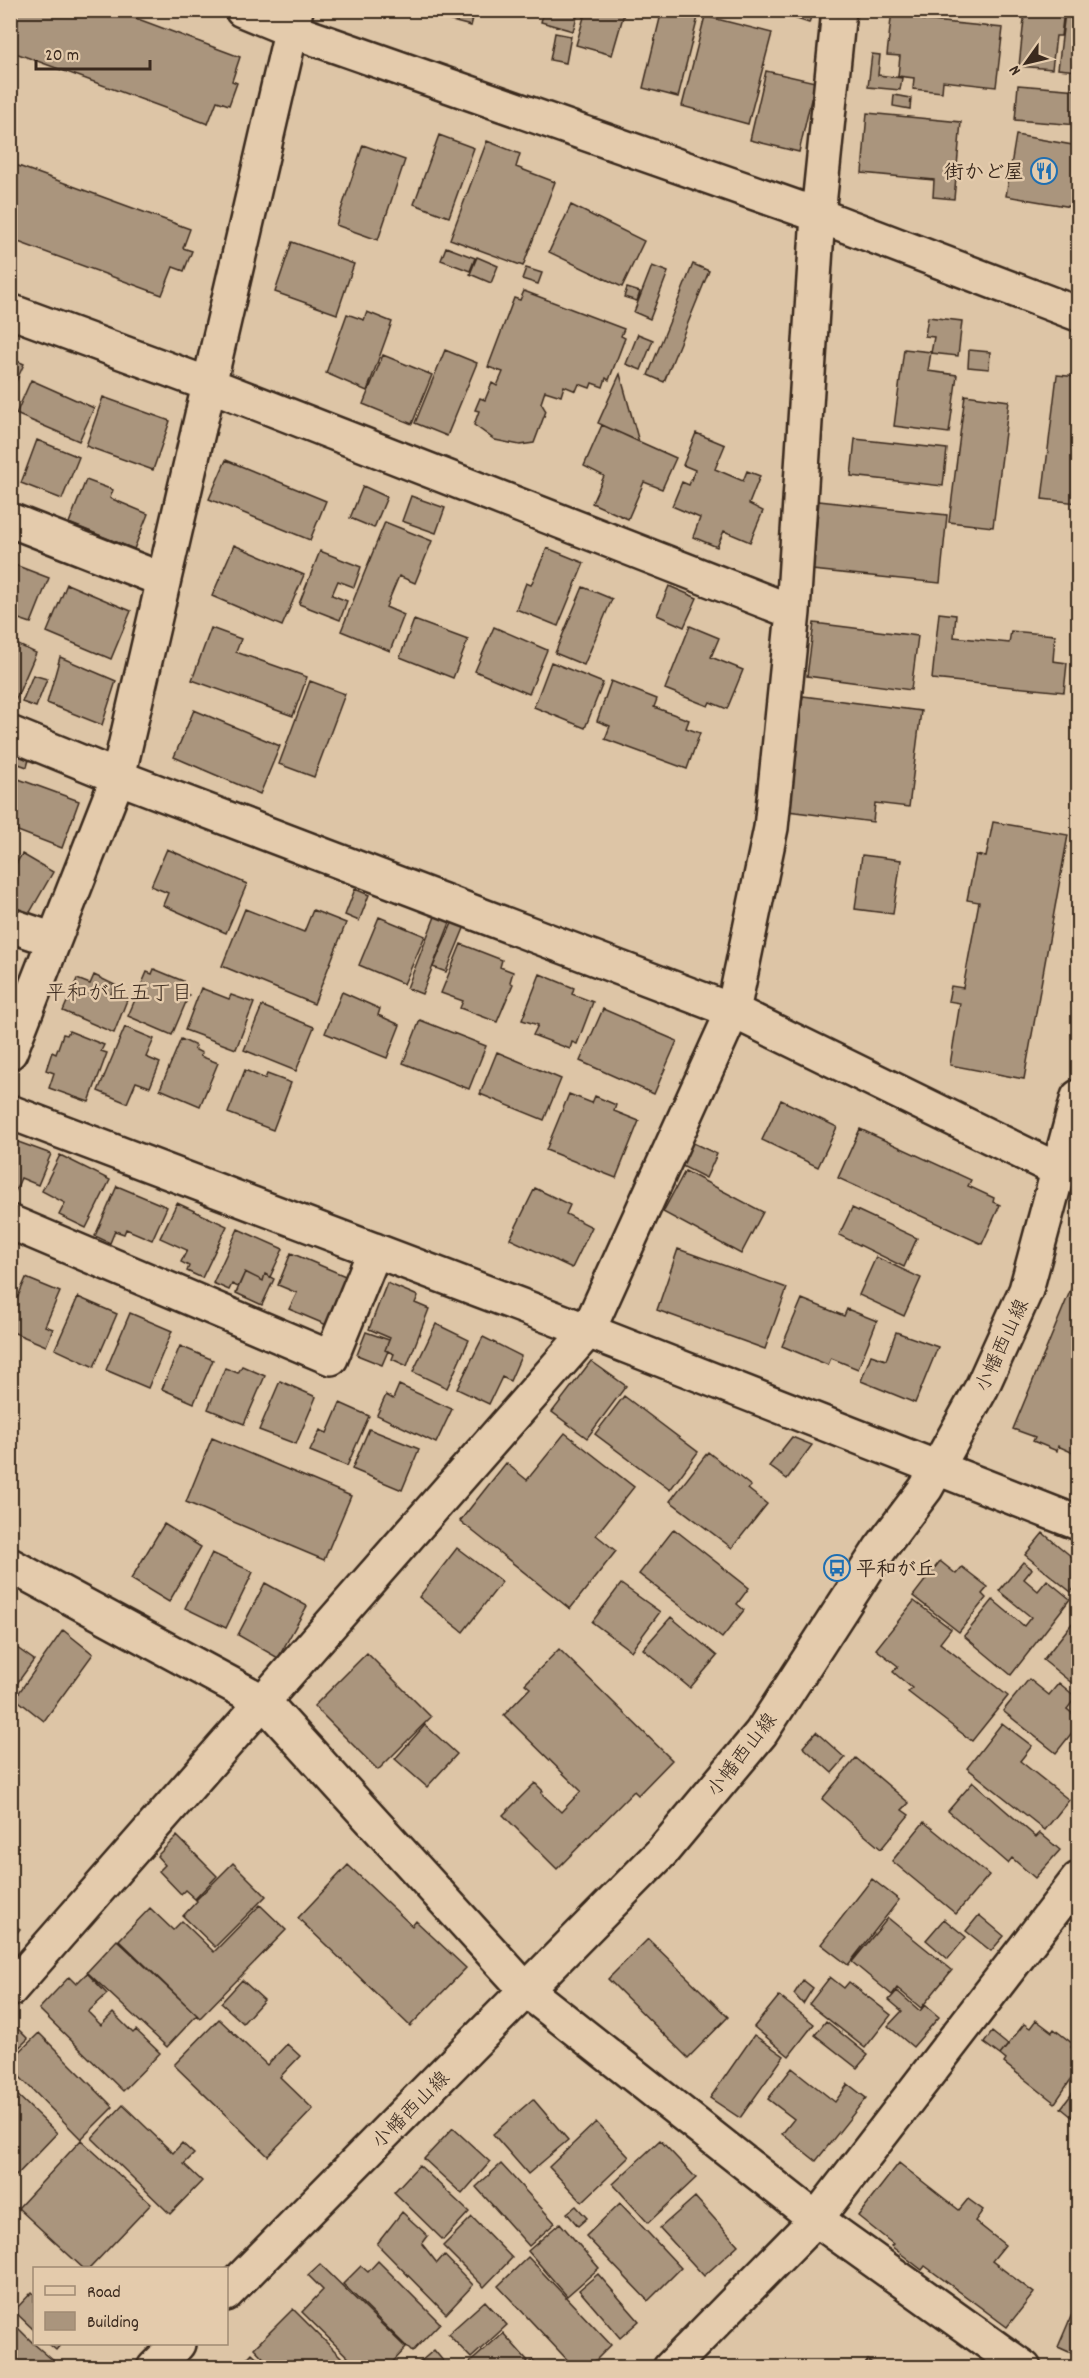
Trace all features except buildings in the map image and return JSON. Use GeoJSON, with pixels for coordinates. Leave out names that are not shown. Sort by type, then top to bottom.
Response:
{"type":"FeatureCollection","features":[{"type":"Feature","properties":{"kind":"street"},"geometry":{"type":"LineString","coordinates":[[242,10],[294,21],[1078,314]]}},
{"type":"Feature","properties":{"kind":"street"},"geometry":{"type":"LineString","coordinates":[[10,1990],[588,1331],[732,1011],[771,828],[793,612],[818,215],[839,10]]}},
{"type":"Feature","properties":{"kind":"street"},"geometry":{"type":"LineString","coordinates":[[10,1052],[118,777],[294,21]]}},
{"type":"Feature","properties":{"kind":"street"},"geometry":{"type":"LineString","coordinates":[[10,311],[208,384],[793,612]]}},
{"type":"Feature","properties":{"kind":"street"},"geometry":{"type":"LineString","coordinates":[[10,520],[163,580]]}},
{"type":"Feature","properties":{"kind":"street"},"geometry":{"type":"LineString","coordinates":[[10,733],[118,777],[732,1011],[1058,1170]]}},
{"type":"Feature","properties":{"kind":"street"},"geometry":{"type":"LineString","coordinates":[[10,926],[54,940]]}},
{"type":"Feature","properties":{"kind":"street","name":"小幡西山線"},"geometry":{"type":"LineString","coordinates":[[228,2292],[661,1853],[761,1733],[880,1549],[926,1488],[982,1387],[1026,1290],[1078,1097]]}},
{"type":"Feature","properties":{"kind":"street"},"geometry":{"type":"LineString","coordinates":[[10,1112],[588,1331],[1078,1523]]}},
{"type":"Feature","properties":{"kind":"street"},"geometry":{"type":"LineString","coordinates":[[10,1222],[332,1358],[375,1250]]}},
{"type":"Feature","properties":{"kind":"street"},"geometry":{"type":"LineString","coordinates":[[10,1565],[264,1702],[526,1990],[816,2219],[1024,2367]]}},
{"type":"Feature","properties":{"kind":"street"},"geometry":{"type":"LineString","coordinates":[[670,2367],[816,2219],[1078,1879]]}},
{"type":"Feature","properties":{"kind":"street"},"geometry":{"type":"LineString","coordinates":[[154,2367],[176,2345]]}},
{"type":"Feature","properties":{"kind":"place","name":"街かど屋"},"geometry":{"type":"Point","coordinates":[1044,171]}},
{"type":"Feature","properties":{"kind":"place","name":"平和が丘"},"geometry":{"type":"Point","coordinates":[837,1568]}},
{"type":"Feature","properties":{"kind":"district","name":"平和が丘五丁目"},"geometry":{"type":"Point","coordinates":[119,992]}}]}
